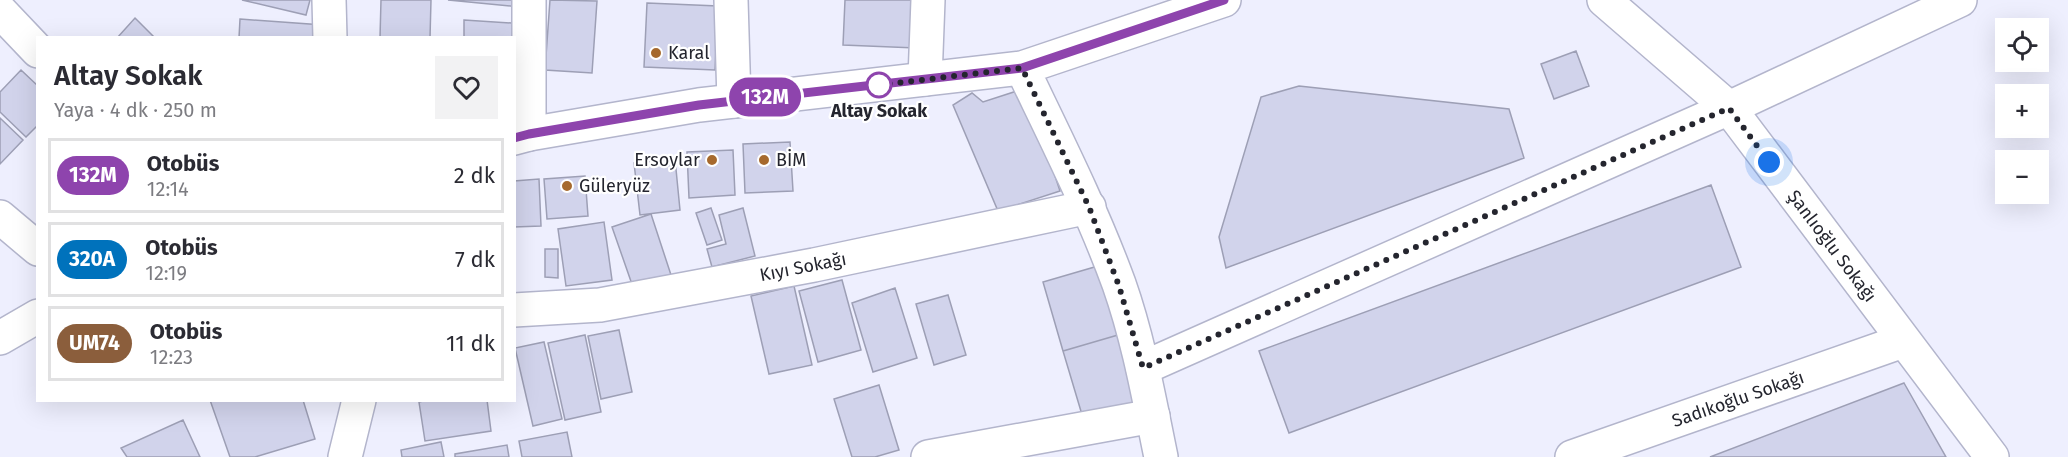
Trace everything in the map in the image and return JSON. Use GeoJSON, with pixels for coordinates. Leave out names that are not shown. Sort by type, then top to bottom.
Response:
{"type":"FeatureCollection","features":[{"type":"Feature","properties":{"kind":"street"},"geometry":{"type":"LineString","coordinates":[[329,0],[330,36]]}},
{"type":"Feature","properties":{"kind":"street"},"geometry":{"type":"LineString","coordinates":[[529,0],[522,136],[699,105],[1022,68],[1224,0]]}},
{"type":"Feature","properties":{"kind":"street"},"geometry":{"type":"LineString","coordinates":[[731,0],[734,101]]}},
{"type":"Feature","properties":{"kind":"street"},"geometry":{"type":"LineString","coordinates":[[926,80],[928,0]]}},
{"type":"Feature","properties":{"kind":"street","name":"Şanlıoğlu Sokağı"},"geometry":{"type":"LineString","coordinates":[[1604,0],[1729,108],[1992,457]]}},
{"type":"Feature","properties":{"kind":"street"},"geometry":{"type":"LineString","coordinates":[[1143,368],[1729,108],[1960,0]]}},
{"type":"Feature","properties":{"kind":"street"},"geometry":{"type":"LineString","coordinates":[[8,9],[36,48]]}},
{"type":"Feature","properties":{"kind":"street"},"geometry":{"type":"LineString","coordinates":[[1022,68],[1089,207],[1119,286],[1143,368],[1161,457]]}},
{"type":"Feature","properties":{"kind":"street","name":"Kıyı Sokağı"},"geometry":{"type":"LineString","coordinates":[[516,310],[600,305],[814,265],[1089,207]]}},
{"type":"Feature","properties":{"kind":"street"},"geometry":{"type":"LineString","coordinates":[[0,217],[36,247]]}},
{"type":"Feature","properties":{"kind":"street"},"geometry":{"type":"LineString","coordinates":[[0,338],[36,317]]}},
{"type":"Feature","properties":{"kind":"street","name":"Sadıkoğlu Sokağı"},"geometry":{"type":"LineString","coordinates":[[1572,457],[1903,341]]}},
{"type":"Feature","properties":{"kind":"street"},"geometry":{"type":"LineString","coordinates":[[345,457],[359,402]]}},
{"type":"Feature","properties":{"kind":"street"},"geometry":{"type":"LineString","coordinates":[[928,457],[1153,416]]}},
{"type":"Feature","properties":{"kind":"building"},"geometry":{"type":"Polygon","coordinates":[[[242,0],[310,0],[306,15],[242,0]]]}},
{"type":"Feature","properties":{"kind":"building"},"geometry":{"type":"Polygon","coordinates":[[[381,0],[431,0],[430,36],[380,36],[381,0]]]}},
{"type":"Feature","properties":{"kind":"building"},"geometry":{"type":"Polygon","coordinates":[[[448,0],[519,0],[520,7],[448,0]]]}},
{"type":"Feature","properties":{"kind":"building"},"geometry":{"type":"Polygon","coordinates":[[[550,0],[597,1],[592,73],[545,70],[550,0]]]}},
{"type":"Feature","properties":{"kind":"building"},"geometry":{"type":"Polygon","coordinates":[[[845,0],[918,0],[916,48],[843,45],[845,0]]]}},
{"type":"Feature","properties":{"kind":"building"},"geometry":{"type":"Polygon","coordinates":[[[647,3],[718,6],[715,70],[644,67],[647,3]]]}},
{"type":"Feature","properties":{"kind":"building"},"geometry":{"type":"Polygon","coordinates":[[[135,18],[153,36],[119,36],[135,18]]]}},
{"type":"Feature","properties":{"kind":"building"},"geometry":{"type":"Polygon","coordinates":[[[240,19],[323,25],[322,36],[239,36],[240,19]]]}},
{"type":"Feature","properties":{"kind":"building"},"geometry":{"type":"Polygon","coordinates":[[[464,20],[527,24],[516,36],[464,36],[464,20]]]}},
{"type":"Feature","properties":{"kind":"building"},"geometry":{"type":"Polygon","coordinates":[[[1576,51],[1589,86],[1554,99],[1541,64],[1576,51]]]}},
{"type":"Feature","properties":{"kind":"building"},"geometry":{"type":"Polygon","coordinates":[[[21,70],[36,84],[36,127],[26,137],[0,112],[0,92],[21,70]]]}},
{"type":"Feature","properties":{"kind":"building"},"geometry":{"type":"Polygon","coordinates":[[[1299,86],[1509,109],[1524,158],[1226,268],[1219,237],[1261,97],[1299,86]]]}},
{"type":"Feature","properties":{"kind":"building"},"geometry":{"type":"Polygon","coordinates":[[[1026,88],[1060,191],[998,211],[953,105],[972,93],[983,102],[1026,88]]]}},
{"type":"Feature","properties":{"kind":"building"},"geometry":{"type":"Polygon","coordinates":[[[0,118],[23,140],[0,164],[0,118]]]}},
{"type":"Feature","properties":{"kind":"building"},"geometry":{"type":"Polygon","coordinates":[[[790,142],[793,191],[745,193],[743,144],[790,142]]]}},
{"type":"Feature","properties":{"kind":"building"},"geometry":{"type":"Polygon","coordinates":[[[733,150],[735,195],[689,198],[687,152],[733,150]]]}},
{"type":"Feature","properties":{"kind":"building"},"geometry":{"type":"Polygon","coordinates":[[[675,159],[680,210],[640,215],[634,163],[675,159]]]}},
{"type":"Feature","properties":{"kind":"building"},"geometry":{"type":"Polygon","coordinates":[[[585,176],[588,216],[547,219],[544,179],[585,176]]]}},
{"type":"Feature","properties":{"kind":"building"},"geometry":{"type":"Polygon","coordinates":[[[539,179],[541,226],[516,227],[516,181],[539,179]]]}},
{"type":"Feature","properties":{"kind":"building"},"geometry":{"type":"Polygon","coordinates":[[[1711,185],[1741,267],[1289,433],[1259,351],[1711,185]]]}},
{"type":"Feature","properties":{"kind":"building"},"geometry":{"type":"Polygon","coordinates":[[[711,208],[722,240],[707,245],[696,213],[711,208]]]}},
{"type":"Feature","properties":{"kind":"building"},"geometry":{"type":"Polygon","coordinates":[[[743,208],[755,256],[712,267],[707,249],[726,244],[719,215],[743,208]]]}},
{"type":"Feature","properties":{"kind":"building"},"geometry":{"type":"Polygon","coordinates":[[[651,214],[672,278],[634,290],[612,227],[651,214]]]}},
{"type":"Feature","properties":{"kind":"building"},"geometry":{"type":"Polygon","coordinates":[[[604,222],[612,280],[566,286],[558,229],[604,222]]]}},
{"type":"Feature","properties":{"kind":"building"},"geometry":{"type":"Polygon","coordinates":[[[545,249],[558,249],[558,278],[545,277],[545,249]]]}},
{"type":"Feature","properties":{"kind":"building"},"geometry":{"type":"Polygon","coordinates":[[[1098,266],[1118,335],[1063,351],[1043,282],[1098,266]]]}},
{"type":"Feature","properties":{"kind":"building"},"geometry":{"type":"Polygon","coordinates":[[[842,280],[861,350],[818,362],[799,291],[842,280]]]}},
{"type":"Feature","properties":{"kind":"building"},"geometry":{"type":"Polygon","coordinates":[[[794,286],[812,365],[769,374],[751,296],[794,286]]]}},
{"type":"Feature","properties":{"kind":"building"},"geometry":{"type":"Polygon","coordinates":[[[895,288],[917,358],[873,372],[852,303],[895,288]]]}},
{"type":"Feature","properties":{"kind":"building"},"geometry":{"type":"Polygon","coordinates":[[[948,295],[966,355],[934,365],[916,304],[948,295]]]}},
{"type":"Feature","properties":{"kind":"building"},"geometry":{"type":"Polygon","coordinates":[[[619,330],[632,392],[601,399],[588,336],[619,330]]]}},
{"type":"Feature","properties":{"kind":"building"},"geometry":{"type":"Polygon","coordinates":[[[585,335],[601,412],[565,420],[548,343],[585,335]]]}},
{"type":"Feature","properties":{"kind":"building"},"geometry":{"type":"Polygon","coordinates":[[[1118,335],[1137,402],[1083,418],[1063,351],[1118,335]]]}},
{"type":"Feature","properties":{"kind":"building"},"geometry":{"type":"Polygon","coordinates":[[[544,342],[562,419],[533,426],[516,348],[544,342]]]}},
{"type":"Feature","properties":{"kind":"building"},"geometry":{"type":"Polygon","coordinates":[[[1904,383],[1946,457],[1710,457],[1904,383]]]}},
{"type":"Feature","properties":{"kind":"building"},"geometry":{"type":"Polygon","coordinates":[[[879,385],[899,450],[875,457],[852,457],[834,399],[879,385]]]}},
{"type":"Feature","properties":{"kind":"building"},"geometry":{"type":"Polygon","coordinates":[[[211,402],[304,402],[315,439],[255,457],[230,457],[211,402]]]}},
{"type":"Feature","properties":{"kind":"building"},"geometry":{"type":"Polygon","coordinates":[[[419,402],[487,402],[491,431],[425,441],[419,402]]]}},
{"type":"Feature","properties":{"kind":"building"},"geometry":{"type":"Polygon","coordinates":[[[183,420],[200,457],[127,457],[121,448],[183,420]]]}},
{"type":"Feature","properties":{"kind":"building"},"geometry":{"type":"Polygon","coordinates":[[[567,432],[572,457],[522,457],[519,441],[567,432]]]}},
{"type":"Feature","properties":{"kind":"building"},"geometry":{"type":"Polygon","coordinates":[[[441,442],[444,457],[402,457],[401,450],[441,442]]]}},
{"type":"Feature","properties":{"kind":"building"},"geometry":{"type":"Polygon","coordinates":[[[507,445],[509,457],[455,457],[455,454],[507,445]]]}},
{"type":"Feature","properties":{"kind":"bus line","name":"132M"},"geometry":{"type":"LineString","coordinates":[[516,137],[699,105],[1022,68],[1224,0]]}},
{"type":"Feature","properties":{"kind":"place","name":"Karal"},"geometry":{"type":"Point","coordinates":[656,53]}},
{"type":"Feature","properties":{"kind":"place","name":"Altay Sokak"},"geometry":{"type":"Point","coordinates":[879,85]}},
{"type":"Feature","properties":{"kind":"place","name":"Ersoylar"},"geometry":{"type":"Point","coordinates":[712,160]}},
{"type":"Feature","properties":{"kind":"place","name":"BİM"},"geometry":{"type":"Point","coordinates":[764,160]}},
{"type":"Feature","properties":{"kind":"place","name":"Güleryüz"},"geometry":{"type":"Point","coordinates":[567,186]}},
{"type":"Feature","properties":{"kind":"route"},"geometry":{"type":"LineString","coordinates":[[879,85],[1022,68],[1089,207],[1119,286],[1143,368],[1729,108],[1769,162]]}}]}
